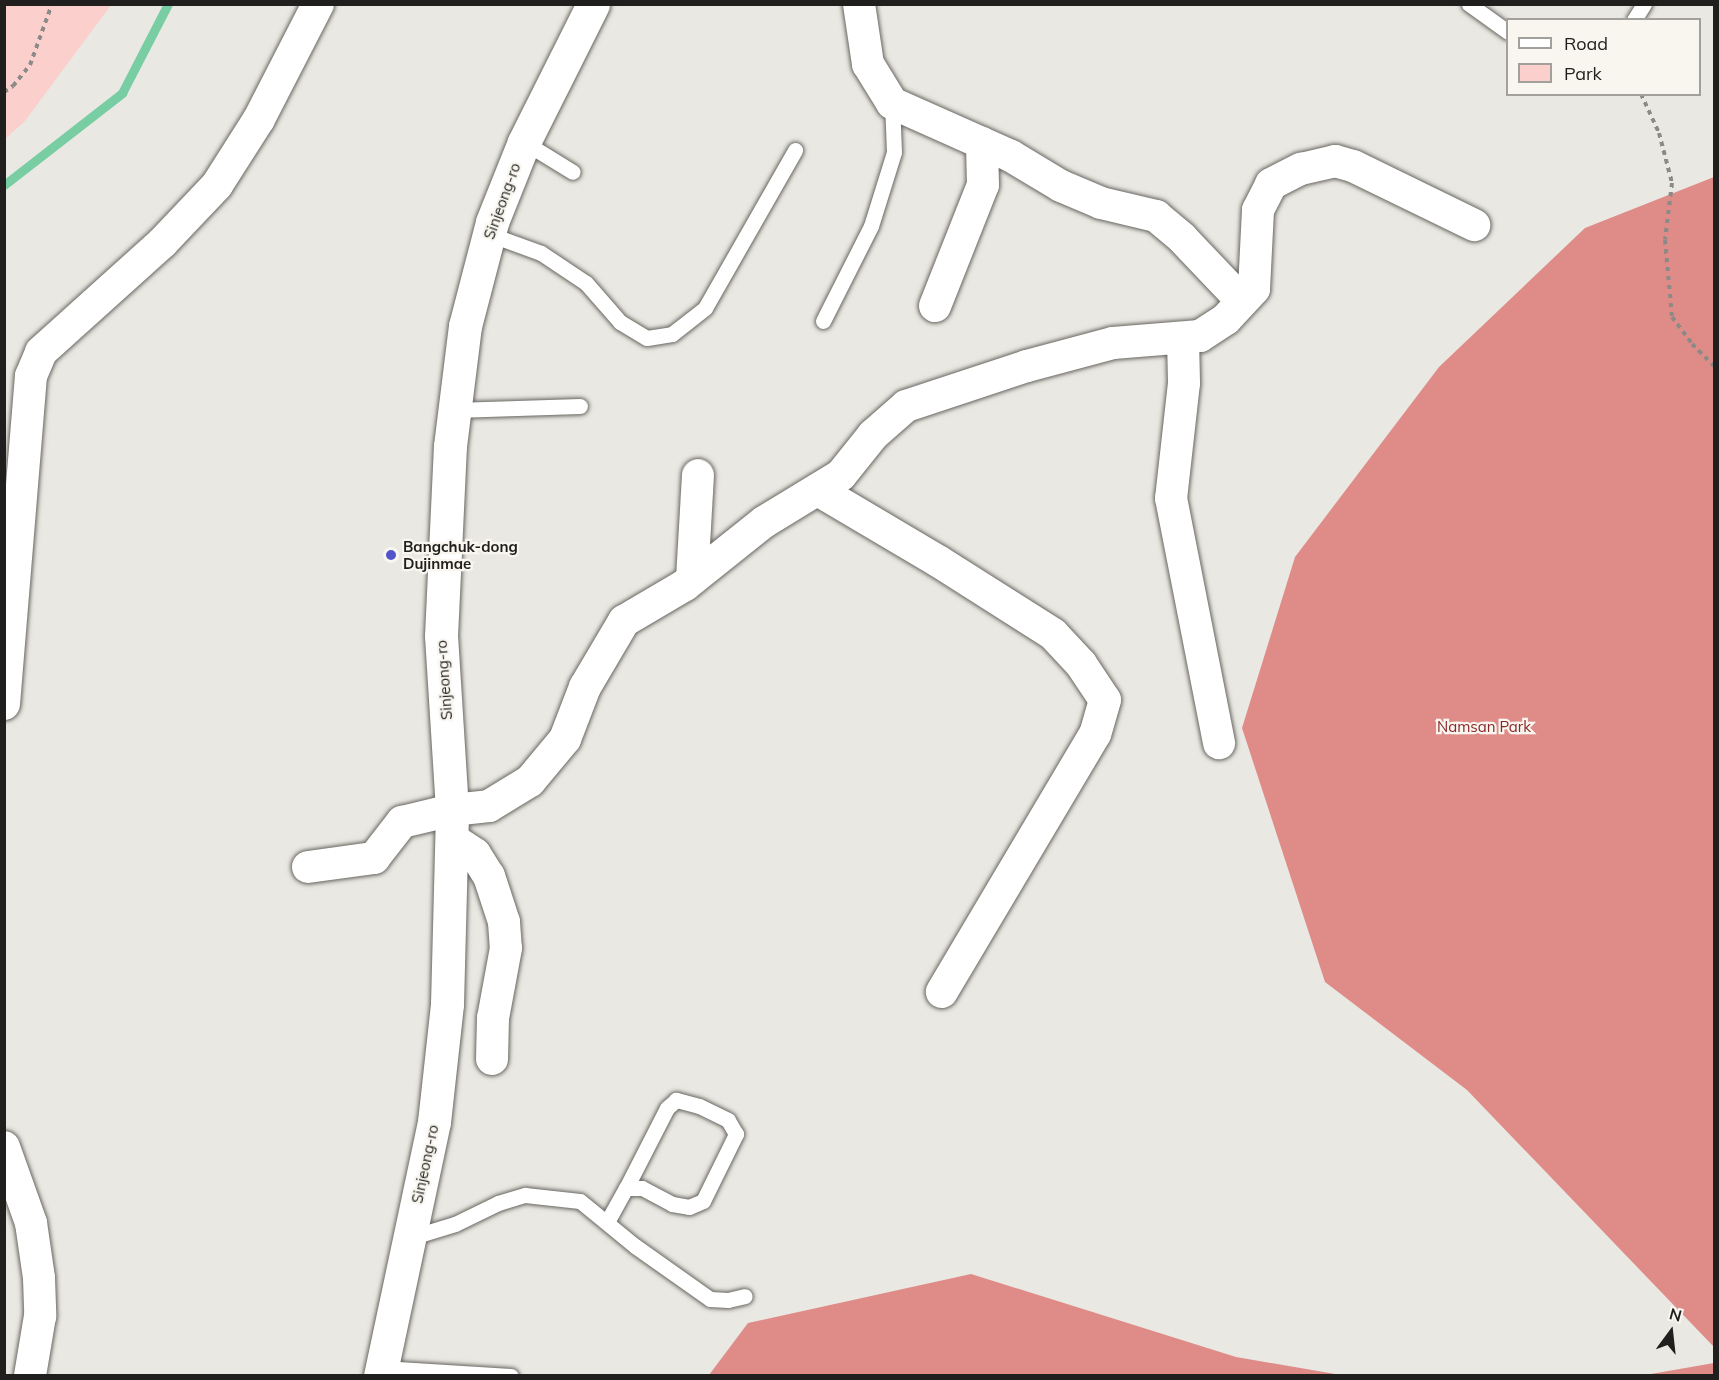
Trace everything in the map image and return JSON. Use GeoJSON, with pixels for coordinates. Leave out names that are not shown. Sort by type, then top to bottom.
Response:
{"type":"FeatureCollection","features":[{"type":"Feature","properties":{"kind":"main road","name":"Sinjeong-ro"},"geometry":{"type":"LineString","coordinates":[[380,1372],[434,1122],[446,1016],[452,824],[441,636],[454,410],[465,326],[489,234],[524,142],[593,4]]}},
{"type":"Feature","properties":{"kind":"street"},"geometry":{"type":"LineString","coordinates":[[4,704],[31,376],[41,352],[162,243],[217,185],[260,119],[318,4]]}},
{"type":"Feature","properties":{"kind":"street"},"geometry":{"type":"LineString","coordinates":[[859,4],[868,64],[892,103],[982,142],[1061,186],[1101,203],[1156,216],[1182,238],[1242,302]]}},
{"type":"Feature","properties":{"kind":"street"},"geometry":{"type":"LineString","coordinates":[[935,306],[983,185],[982,142]]}},
{"type":"Feature","properties":{"kind":"street"},"geometry":{"type":"LineString","coordinates":[[308,867],[374,858],[402,822],[452,824],[489,806],[530,781],[565,739],[585,687],[624,621],[692,579],[764,522],[841,475],[873,435],[906,406],[1026,366],[1113,343],[1200,336],[1226,319],[1254,289],[1258,210],[1271,184],[1301,170],[1335,161],[1353,166],[1474,225]]}},
{"type":"Feature","properties":{"kind":"street"},"geometry":{"type":"LineString","coordinates":[[1183,338],[1184,383],[1171,498],[1219,743]]}},
{"type":"Feature","properties":{"kind":"street"},"geometry":{"type":"LineString","coordinates":[[692,579],[698,475]]}},
{"type":"Feature","properties":{"kind":"street"},"geometry":{"type":"LineString","coordinates":[[818,490],[938,561],[1053,634],[1081,664],[1105,700],[1095,734],[942,992]]}},
{"type":"Feature","properties":{"kind":"street"},"geometry":{"type":"LineString","coordinates":[[452,824],[489,876],[504,922],[506,948],[493,1018],[492,1059]]}},
{"type":"Feature","properties":{"kind":"street"},"geometry":{"type":"LineString","coordinates":[[4,1147],[31,1223],[39,1278],[40,1316],[30,1376]]}},
{"type":"Feature","properties":{"kind":"lane"},"geometry":{"type":"LineString","coordinates":[[1469,4],[1506,31]]}},
{"type":"Feature","properties":{"kind":"lane"},"geometry":{"type":"LineString","coordinates":[[1635,18],[1644,4]]}},
{"type":"Feature","properties":{"kind":"lane"},"geometry":{"type":"LineString","coordinates":[[823,321],[871,226],[888,173],[894,153],[892,103]]}},
{"type":"Feature","properties":{"kind":"lane"},"geometry":{"type":"LineString","coordinates":[[524,142],[573,172]]}},
{"type":"Feature","properties":{"kind":"lane"},"geometry":{"type":"LineString","coordinates":[[489,234],[541,253],[586,283],[620,322],[647,338],[672,334],[705,308],[795,150]]}},
{"type":"Feature","properties":{"kind":"lane"},"geometry":{"type":"LineString","coordinates":[[454,410],[580,406]]}},
{"type":"Feature","properties":{"kind":"lane"},"geometry":{"type":"LineString","coordinates":[[607,1222],[667,1108],[676,1100],[699,1106],[728,1120],[736,1134],[703,1201],[689,1207],[672,1204],[642,1188],[626,1188]]}},
{"type":"Feature","properties":{"kind":"lane"},"geometry":{"type":"LineString","coordinates":[[409,1238],[455,1224],[498,1203],[525,1195],[580,1201],[710,1299],[728,1300],[745,1296]]}},
{"type":"Feature","properties":{"kind":"lane"},"geometry":{"type":"LineString","coordinates":[[380,1372],[511,1376]]}},
{"type":"Feature","properties":{"kind":"path"},"geometry":{"type":"LineString","coordinates":[[4,92],[14,86],[30,65],[52,4]]}},
{"type":"Feature","properties":{"kind":"path"},"geometry":{"type":"LineString","coordinates":[[1642,96],[1659,133],[1672,183],[1665,240],[1672,317],[1692,344],[1714,366]]}},
{"type":"Feature","properties":{"kind":"green space"},"geometry":{"type":"Polygon","coordinates":[[[5,4],[111,5],[25,121],[5,139],[5,4]]]}},
{"type":"Feature","properties":{"kind":"green space","name":"Namsan Park"},"geometry":{"type":"Polygon","coordinates":[[[1714,177],[1714,1347],[1467,1090],[1325,982],[1242,728],[1295,557],[1439,367],[1585,228],[1714,177]]]}},
{"type":"Feature","properties":{"kind":"green space"},"geometry":{"type":"Polygon","coordinates":[[[971,1274],[1236,1357],[1341,1375],[709,1375],[748,1323],[971,1274]]]}},
{"type":"Feature","properties":{"kind":"green space"},"geometry":{"type":"Polygon","coordinates":[[[1714,1363],[1714,1375],[1645,1375],[1714,1363]]]}},
{"type":"Feature","properties":{"kind":"waterway"},"geometry":{"type":"LineString","coordinates":[[4,185],[122,93],[168,4]]}},
{"type":"Feature","properties":{"kind":"place","name":"Bangchuk-dong Dujinmae"},"geometry":{"type":"Point","coordinates":[391,555]}}]}
